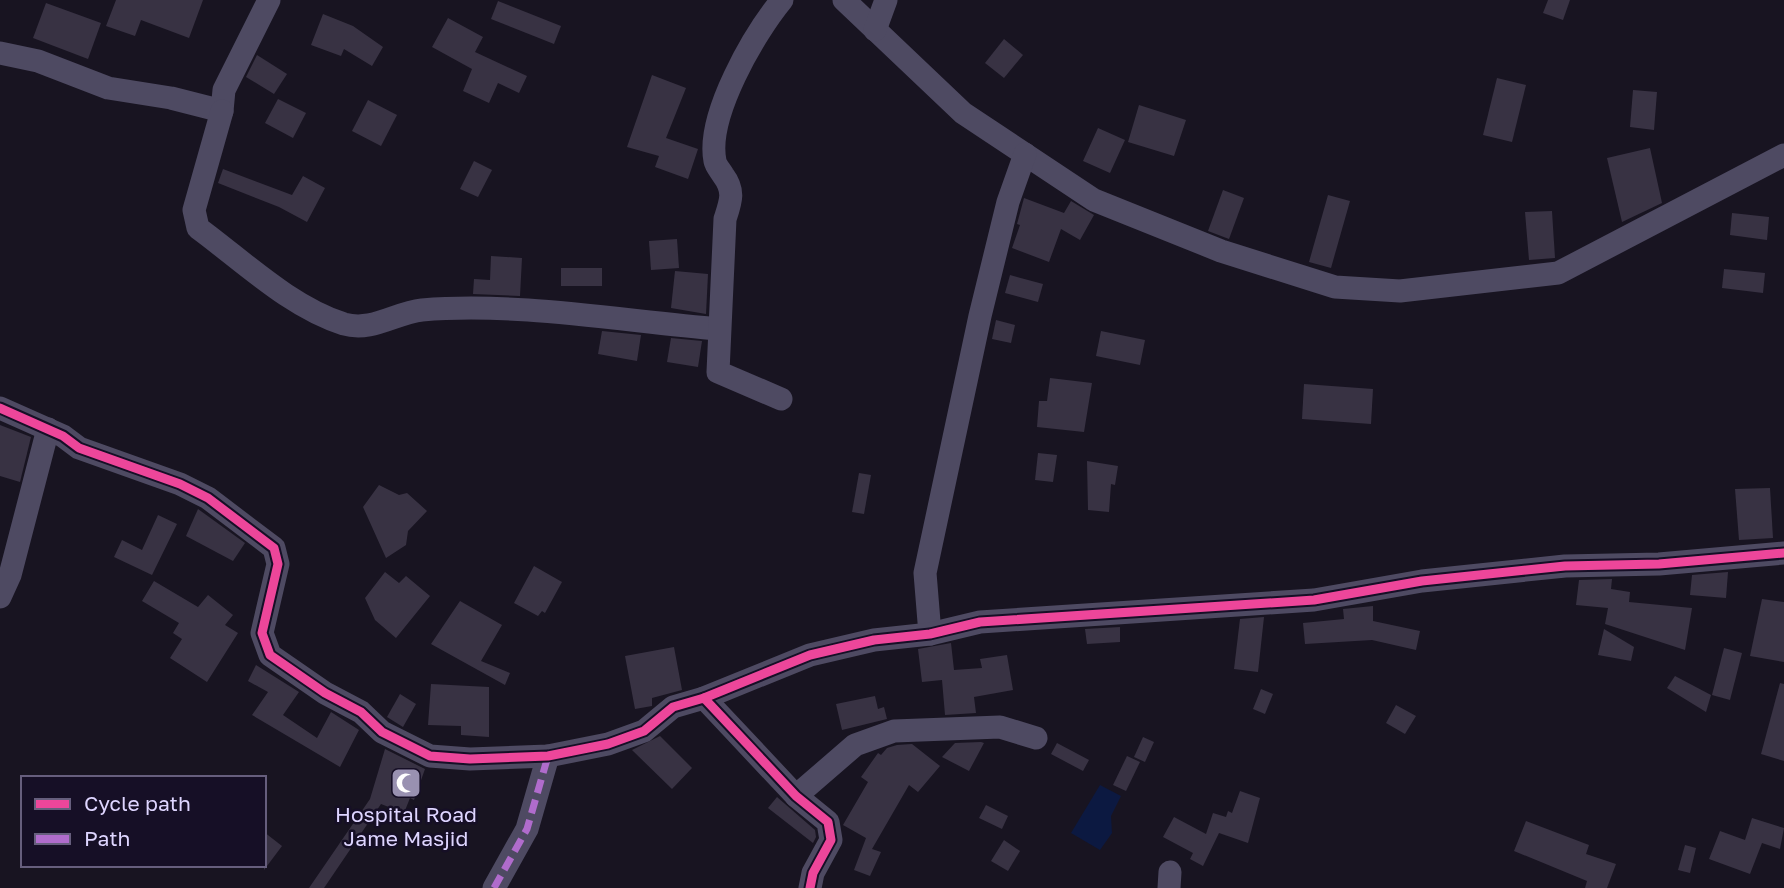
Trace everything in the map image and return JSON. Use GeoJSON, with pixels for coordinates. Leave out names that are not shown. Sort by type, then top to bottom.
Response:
{"type":"FeatureCollection","features":[{"type":"Feature","properties":{"kind":"street"},"geometry":{"type":"LineString","coordinates":[[269,0],[224,90],[222,111],[194,210],[198,228],[309,309],[346,325],[369,326],[419,311],[492,309],[719,329]]}},
{"type":"Feature","properties":{"kind":"street"},"geometry":{"type":"LineString","coordinates":[[781,399],[718,372],[725,219],[732,186],[715,164],[713,139],[731,88],[764,23],[782,0]]}},
{"type":"Feature","properties":{"kind":"street"},"geometry":{"type":"LineString","coordinates":[[844,0],[963,113],[1094,200],[1221,251],[1335,287],[1400,291],[1558,273],[1784,155]]}},
{"type":"Feature","properties":{"kind":"street"},"geometry":{"type":"LineString","coordinates":[[875,30],[886,0]]}},
{"type":"Feature","properties":{"kind":"street"},"geometry":{"type":"LineString","coordinates":[[0,53],[38,61],[108,88],[171,98],[222,111]]}},
{"type":"Feature","properties":{"kind":"street"},"geometry":{"type":"LineString","coordinates":[[929,623],[925,573],[980,316],[1008,202],[1025,154]]}},
{"type":"Feature","properties":{"kind":"street"},"geometry":{"type":"LineString","coordinates":[[0,408],[48,429],[79,448],[180,484],[208,498],[274,548],[278,564],[262,633],[270,655],[325,692],[361,712],[382,732],[430,757],[470,759],[548,756],[608,744],[644,731],[673,707],[704,698],[810,655],[874,640],[929,623],[1314,600],[1422,581],[1564,566],[1659,564],[1784,553]]}},
{"type":"Feature","properties":{"kind":"street"},"geometry":{"type":"LineString","coordinates":[[0,597],[10,575],[48,429]]}},
{"type":"Feature","properties":{"kind":"street"},"geometry":{"type":"LineString","coordinates":[[704,698],[796,796],[828,822],[831,840],[813,873],[810,888]]}},
{"type":"Feature","properties":{"kind":"street"},"geometry":{"type":"LineString","coordinates":[[796,796],[855,745],[894,731],[1000,727],[1036,738]]}},
{"type":"Feature","properties":{"kind":"street"},"geometry":{"type":"LineString","coordinates":[[494,888],[527,829],[548,756]]}},
{"type":"Feature","properties":{"kind":"water"},"geometry":{"type":"Polygon","coordinates":[[[1100,785],[1121,796],[1111,816],[1112,833],[1100,850],[1071,833],[1100,785]]]}},
{"type":"Feature","properties":{"kind":"building"},"geometry":{"type":"Polygon","coordinates":[[[116,0],[203,0],[189,38],[141,20],[135,36],[106,26],[116,0]]]}},
{"type":"Feature","properties":{"kind":"building"},"geometry":{"type":"Polygon","coordinates":[[[1548,0],[1570,0],[1563,20],[1543,13],[1548,0]]]}},
{"type":"Feature","properties":{"kind":"building"},"geometry":{"type":"Polygon","coordinates":[[[498,1],[561,26],[554,44],[491,19],[498,1]]]}},
{"type":"Feature","properties":{"kind":"building"},"geometry":{"type":"Polygon","coordinates":[[[46,3],[101,23],[88,59],[33,38],[46,3]]]}},
{"type":"Feature","properties":{"kind":"building"},"geometry":{"type":"Polygon","coordinates":[[[323,14],[353,26],[383,47],[372,66],[344,49],[341,56],[311,45],[323,14]]]}},
{"type":"Feature","properties":{"kind":"building"},"geometry":{"type":"Polygon","coordinates":[[[448,18],[483,37],[475,52],[527,76],[519,93],[498,83],[489,103],[463,91],[472,69],[432,47],[448,18]]]}},
{"type":"Feature","properties":{"kind":"building"},"geometry":{"type":"Polygon","coordinates":[[[1004,39],[1023,55],[1004,78],[985,63],[1004,39]]]}},
{"type":"Feature","properties":{"kind":"building"},"geometry":{"type":"Polygon","coordinates":[[[257,55],[287,74],[274,94],[246,77],[257,55]]]}},
{"type":"Feature","properties":{"kind":"building"},"geometry":{"type":"Polygon","coordinates":[[[652,75],[686,88],[666,138],[698,149],[688,179],[655,167],[659,156],[627,147],[652,75]]]}},
{"type":"Feature","properties":{"kind":"building"},"geometry":{"type":"Polygon","coordinates":[[[1497,78],[1526,85],[1512,142],[1483,135],[1497,78]]]}},
{"type":"Feature","properties":{"kind":"building"},"geometry":{"type":"Polygon","coordinates":[[[1633,90],[1657,92],[1654,130],[1630,127],[1633,90]]]}},
{"type":"Feature","properties":{"kind":"building"},"geometry":{"type":"Polygon","coordinates":[[[278,99],[306,113],[293,138],[265,123],[278,99]]]}},
{"type":"Feature","properties":{"kind":"building"},"geometry":{"type":"Polygon","coordinates":[[[368,100],[397,115],[381,146],[352,131],[368,100]]]}},
{"type":"Feature","properties":{"kind":"building"},"geometry":{"type":"Polygon","coordinates":[[[1139,105],[1186,120],[1174,156],[1128,142],[1139,105]]]}},
{"type":"Feature","properties":{"kind":"building"},"geometry":{"type":"Polygon","coordinates":[[[1098,128],[1125,140],[1110,173],[1083,161],[1098,128]]]}},
{"type":"Feature","properties":{"kind":"building"},"geometry":{"type":"Polygon","coordinates":[[[1650,148],[1662,203],[1622,222],[1607,158],[1650,148]]]}},
{"type":"Feature","properties":{"kind":"building"},"geometry":{"type":"Polygon","coordinates":[[[474,161],[492,170],[478,197],[460,189],[474,161]]]}},
{"type":"Feature","properties":{"kind":"building"},"geometry":{"type":"Polygon","coordinates":[[[223,169],[292,195],[303,176],[325,188],[307,222],[279,207],[218,183],[223,169]]]}},
{"type":"Feature","properties":{"kind":"building"},"geometry":{"type":"Polygon","coordinates":[[[1223,190],[1244,198],[1229,239],[1208,231],[1223,190]]]}},
{"type":"Feature","properties":{"kind":"building"},"geometry":{"type":"Polygon","coordinates":[[[1328,195],[1350,201],[1331,268],[1309,262],[1328,195]]]}},
{"type":"Feature","properties":{"kind":"building"},"geometry":{"type":"Polygon","coordinates":[[[1024,198],[1064,213],[1071,201],[1094,215],[1080,240],[1061,229],[1049,262],[1012,248],[1020,225],[1017,224],[1024,198]]]}},
{"type":"Feature","properties":{"kind":"building"},"geometry":{"type":"Polygon","coordinates":[[[1552,211],[1555,258],[1529,260],[1525,212],[1552,211]]]}},
{"type":"Feature","properties":{"kind":"building"},"geometry":{"type":"Polygon","coordinates":[[[1732,213],[1769,217],[1767,240],[1730,235],[1732,213]]]}},
{"type":"Feature","properties":{"kind":"building"},"geometry":{"type":"Polygon","coordinates":[[[677,239],[679,268],[651,270],[649,241],[677,239]]]}},
{"type":"Feature","properties":{"kind":"building"},"geometry":{"type":"Polygon","coordinates":[[[491,256],[522,258],[520,296],[473,294],[474,279],[490,280],[491,256]]]}},
{"type":"Feature","properties":{"kind":"building"},"geometry":{"type":"Polygon","coordinates":[[[561,268],[602,268],[602,286],[561,286],[561,268]]]}},
{"type":"Feature","properties":{"kind":"building"},"geometry":{"type":"Polygon","coordinates":[[[1724,269],[1765,273],[1763,293],[1722,288],[1724,269]]]}},
{"type":"Feature","properties":{"kind":"building"},"geometry":{"type":"Polygon","coordinates":[[[675,271],[708,274],[706,314],[671,308],[675,271]]]}},
{"type":"Feature","properties":{"kind":"building"},"geometry":{"type":"Polygon","coordinates":[[[1010,275],[1043,284],[1038,302],[1005,293],[1010,275]]]}},
{"type":"Feature","properties":{"kind":"building"},"geometry":{"type":"Polygon","coordinates":[[[996,320],[1015,325],[1011,343],[992,339],[996,320]]]}},
{"type":"Feature","properties":{"kind":"building"},"geometry":{"type":"Polygon","coordinates":[[[602,331],[641,335],[637,361],[598,354],[602,331]]]}},
{"type":"Feature","properties":{"kind":"building"},"geometry":{"type":"Polygon","coordinates":[[[1101,331],[1145,340],[1140,365],[1096,356],[1101,331]]]}},
{"type":"Feature","properties":{"kind":"building"},"geometry":{"type":"Polygon","coordinates":[[[671,338],[702,341],[698,367],[667,362],[671,338]]]}},
{"type":"Feature","properties":{"kind":"building"},"geometry":{"type":"Polygon","coordinates":[[[1050,378],[1092,383],[1084,432],[1037,427],[1039,401],[1047,401],[1050,378]]]}},
{"type":"Feature","properties":{"kind":"building"},"geometry":{"type":"Polygon","coordinates":[[[1304,384],[1373,389],[1371,424],[1302,419],[1304,384]]]}},
{"type":"Feature","properties":{"kind":"building"},"geometry":{"type":"Polygon","coordinates":[[[0,425],[31,437],[20,482],[0,476],[0,425]]]}},
{"type":"Feature","properties":{"kind":"building"},"geometry":{"type":"Polygon","coordinates":[[[1038,453],[1057,455],[1053,482],[1035,480],[1038,453]]]}},
{"type":"Feature","properties":{"kind":"building"},"geometry":{"type":"Polygon","coordinates":[[[1087,461],[1118,466],[1115,485],[1111,484],[1109,512],[1088,510],[1087,461]]]}},
{"type":"Feature","properties":{"kind":"building"},"geometry":{"type":"Polygon","coordinates":[[[859,473],[871,475],[864,514],[852,512],[859,473]]]}},
{"type":"Feature","properties":{"kind":"building"},"geometry":{"type":"Polygon","coordinates":[[[379,485],[399,495],[407,493],[427,511],[408,531],[406,545],[386,558],[363,507],[379,485]]]}},
{"type":"Feature","properties":{"kind":"building"},"geometry":{"type":"Polygon","coordinates":[[[1770,488],[1773,538],[1739,540],[1735,489],[1770,488]]]}},
{"type":"Feature","properties":{"kind":"building"},"geometry":{"type":"Polygon","coordinates":[[[198,509],[245,543],[233,561],[186,536],[198,509]]]}},
{"type":"Feature","properties":{"kind":"building"},"geometry":{"type":"Polygon","coordinates":[[[158,515],[177,524],[152,575],[114,557],[122,540],[142,550],[158,515]]]}},
{"type":"Feature","properties":{"kind":"building"},"geometry":{"type":"Polygon","coordinates":[[[534,566],[562,582],[545,613],[542,611],[538,616],[514,603],[534,566]]]}},
{"type":"Feature","properties":{"kind":"building"},"geometry":{"type":"Polygon","coordinates":[[[385,572],[399,583],[406,576],[430,596],[396,638],[375,620],[365,598],[385,572]]]}},
{"type":"Feature","properties":{"kind":"building"},"geometry":{"type":"Polygon","coordinates":[[[1728,572],[1726,598],[1690,595],[1692,575],[1728,572]]]}},
{"type":"Feature","properties":{"kind":"building"},"geometry":{"type":"Polygon","coordinates":[[[1612,579],[1611,589],[1630,592],[1629,602],[1692,608],[1685,650],[1605,624],[1608,608],[1576,605],[1579,580],[1612,579]]]}},
{"type":"Feature","properties":{"kind":"building"},"geometry":{"type":"Polygon","coordinates":[[[154,581],[198,607],[208,595],[233,615],[225,625],[238,633],[207,682],[170,658],[182,639],[173,633],[179,623],[142,601],[154,581]]]}},
{"type":"Feature","properties":{"kind":"building"},"geometry":{"type":"Polygon","coordinates":[[[1762,599],[1784,602],[1784,662],[1750,656],[1762,599]]]}},
{"type":"Feature","properties":{"kind":"building"},"geometry":{"type":"Polygon","coordinates":[[[460,601],[502,625],[481,661],[510,673],[505,685],[431,644],[460,601]]]}},
{"type":"Feature","properties":{"kind":"building"},"geometry":{"type":"Polygon","coordinates":[[[1373,606],[1373,621],[1420,631],[1416,650],[1372,640],[1305,644],[1303,623],[1344,619],[1343,609],[1373,606]]]}},
{"type":"Feature","properties":{"kind":"building"},"geometry":{"type":"Polygon","coordinates":[[[1264,617],[1258,672],[1234,669],[1240,619],[1264,617]]]}},
{"type":"Feature","properties":{"kind":"building"},"geometry":{"type":"Polygon","coordinates":[[[1120,627],[1120,642],[1087,644],[1085,629],[1120,627]]]}},
{"type":"Feature","properties":{"kind":"building"},"geometry":{"type":"Polygon","coordinates":[[[1604,629],[1634,647],[1631,661],[1598,655],[1604,629]]]}},
{"type":"Feature","properties":{"kind":"building"},"geometry":{"type":"Polygon","coordinates":[[[951,643],[954,670],[982,668],[980,659],[1007,655],[1013,690],[974,697],[976,713],[945,715],[942,680],[922,682],[918,649],[951,643]]]}},
{"type":"Feature","properties":{"kind":"building"},"geometry":{"type":"Polygon","coordinates":[[[674,647],[682,690],[652,698],[652,706],[635,709],[625,656],[674,647]]]}},
{"type":"Feature","properties":{"kind":"building"},"geometry":{"type":"Polygon","coordinates":[[[1724,648],[1742,653],[1730,700],[1712,695],[1724,648]]]}},
{"type":"Feature","properties":{"kind":"building"},"geometry":{"type":"Polygon","coordinates":[[[256,665],[299,692],[283,715],[317,738],[331,712],[359,730],[340,767],[252,715],[268,692],[248,681],[256,665]]]}},
{"type":"Feature","properties":{"kind":"building"},"geometry":{"type":"Polygon","coordinates":[[[1675,676],[1711,695],[1706,712],[1667,688],[1675,676]]]}},
{"type":"Feature","properties":{"kind":"building"},"geometry":{"type":"Polygon","coordinates":[[[1780,683],[1784,684],[1784,761],[1761,754],[1780,683]]]}},
{"type":"Feature","properties":{"kind":"building"},"geometry":{"type":"Polygon","coordinates":[[[431,684],[489,687],[489,737],[461,735],[461,726],[428,725],[431,684]]]}},
{"type":"Feature","properties":{"kind":"building"},"geometry":{"type":"Polygon","coordinates":[[[1261,689],[1273,694],[1265,714],[1253,709],[1261,689]]]}},
{"type":"Feature","properties":{"kind":"building"},"geometry":{"type":"Polygon","coordinates":[[[400,694],[416,704],[403,727],[387,717],[400,694]]]}},
{"type":"Feature","properties":{"kind":"building"},"geometry":{"type":"Polygon","coordinates":[[[875,696],[878,709],[884,707],[887,719],[842,730],[836,704],[875,696]]]}},
{"type":"Feature","properties":{"kind":"building"},"geometry":{"type":"Polygon","coordinates":[[[1396,705],[1416,716],[1405,734],[1386,723],[1396,705]]]}},
{"type":"Feature","properties":{"kind":"building"},"geometry":{"type":"Polygon","coordinates":[[[660,736],[692,768],[672,789],[632,750],[660,736]]]}},
{"type":"Feature","properties":{"kind":"building"},"geometry":{"type":"Polygon","coordinates":[[[1143,737],[1154,742],[1145,762],[1134,757],[1143,737]]]}},
{"type":"Feature","properties":{"kind":"building"},"geometry":{"type":"Polygon","coordinates":[[[955,743],[984,743],[969,771],[942,757],[955,743]]]}},
{"type":"Feature","properties":{"kind":"building"},"geometry":{"type":"Polygon","coordinates":[[[1057,743],[1089,760],[1083,771],[1051,754],[1057,743]]]}},
{"type":"Feature","properties":{"kind":"building"},"geometry":{"type":"Polygon","coordinates":[[[912,744],[940,766],[918,792],[909,785],[872,849],[881,852],[870,876],[854,870],[866,838],[843,825],[868,782],[861,777],[878,753],[881,755],[887,748],[897,745],[912,744]]]}},
{"type":"Feature","properties":{"kind":"building"},"geometry":{"type":"Polygon","coordinates":[[[385,749],[425,769],[414,800],[410,798],[404,813],[381,804],[324,888],[309,888],[370,799],[385,749]]]}},
{"type":"Feature","properties":{"kind":"building"},"geometry":{"type":"Polygon","coordinates":[[[1127,756],[1140,762],[1126,791],[1113,785],[1127,756]]]}},
{"type":"Feature","properties":{"kind":"building"},"geometry":{"type":"Polygon","coordinates":[[[1240,791],[1260,798],[1248,843],[1219,833],[1203,866],[1190,859],[1193,853],[1163,837],[1174,817],[1206,834],[1213,813],[1226,817],[1228,811],[1232,813],[1240,791]]]}},
{"type":"Feature","properties":{"kind":"building"},"geometry":{"type":"Polygon","coordinates":[[[777,797],[815,830],[813,843],[768,808],[777,797]]]}},
{"type":"Feature","properties":{"kind":"building"},"geometry":{"type":"Polygon","coordinates":[[[986,805],[1008,816],[1002,829],[979,818],[986,805]]]}},
{"type":"Feature","properties":{"kind":"building"},"geometry":{"type":"Polygon","coordinates":[[[1752,818],[1784,828],[1780,849],[1762,843],[1750,874],[1709,859],[1720,831],[1745,840],[1752,818]]]}},
{"type":"Feature","properties":{"kind":"building"},"geometry":{"type":"Polygon","coordinates":[[[1526,821],[1589,845],[1586,854],[1616,864],[1607,888],[1585,888],[1587,881],[1514,851],[1526,821]]]}},
{"type":"Feature","properties":{"kind":"building"},"geometry":{"type":"Polygon","coordinates":[[[266,834],[282,846],[264,870],[266,867],[266,834]]]}},
{"type":"Feature","properties":{"kind":"building"},"geometry":{"type":"Polygon","coordinates":[[[1004,840],[1020,851],[1008,871],[991,861],[1004,840]]]}},
{"type":"Feature","properties":{"kind":"building"},"geometry":{"type":"Polygon","coordinates":[[[1685,845],[1696,848],[1690,873],[1678,870],[1685,845]]]}},
{"type":"Feature","properties":{"kind":"marked path"},"geometry":{"type":"LineString","coordinates":[[494,888],[527,829],[548,756]]}},
{"type":"Feature","properties":{"kind":"cycle path"},"geometry":{"type":"LineString","coordinates":[[0,408],[63,436],[79,448],[180,484],[208,498],[274,548],[278,564],[262,633],[270,655],[325,693],[361,712],[382,732],[430,756],[470,759],[548,756],[608,744],[644,731],[673,707],[704,698],[796,796],[828,822],[831,840],[813,873],[810,888]]}},
{"type":"Feature","properties":{"kind":"cycle path"},"geometry":{"type":"LineString","coordinates":[[704,698],[810,655],[874,640],[930,634],[980,622],[1314,600],[1422,581],[1565,566],[1659,564],[1784,553]]}},
{"type":"Feature","properties":{"kind":"place","name":"Hospital Road Jame Masjid"},"geometry":{"type":"Point","coordinates":[406,783]}}]}
